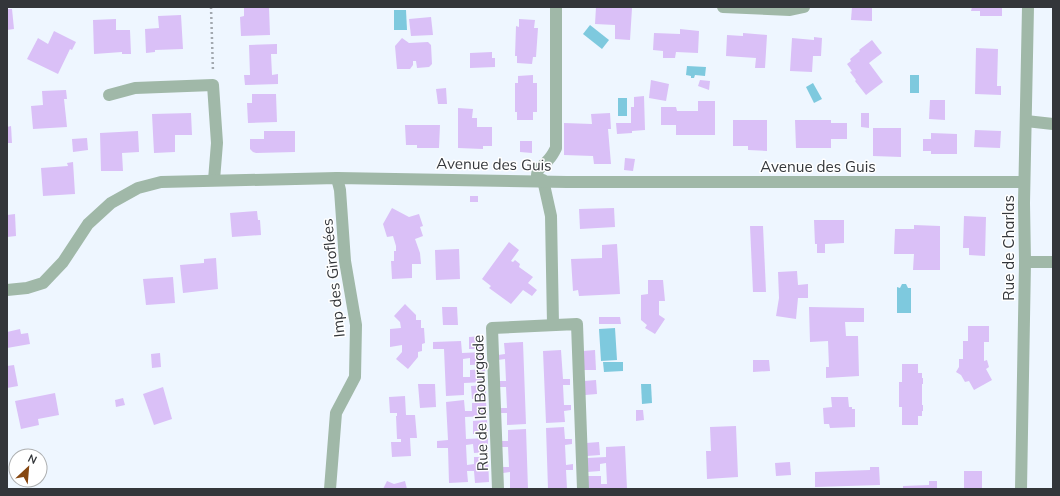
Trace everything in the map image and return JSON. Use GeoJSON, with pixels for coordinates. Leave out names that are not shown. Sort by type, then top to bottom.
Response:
{"type":"FeatureCollection","features":[{"type":"Feature","properties":{"kind":"street"},"geometry":{"type":"LineString","coordinates":[[553,324],[551,216],[537,174],[540,166],[548,161],[556,148],[556,7]]}},
{"type":"Feature","properties":{"kind":"street"},"geometry":{"type":"LineString","coordinates":[[723,7],[790,10],[804,7]]}},
{"type":"Feature","properties":{"kind":"street","name":"Rue de Charlas"},"geometry":{"type":"LineString","coordinates":[[1021,489],[1025,262],[1024,182],[1028,7]]}},
{"type":"Feature","properties":{"kind":"street"},"geometry":{"type":"LineString","coordinates":[[109,95],[135,88],[213,85],[217,143],[214,180]]}},
{"type":"Feature","properties":{"kind":"street"},"geometry":{"type":"LineString","coordinates":[[1026,121],[1053,124]]}},
{"type":"Feature","properties":{"kind":"street","name":"Avenue des Guis"},"geometry":{"type":"LineString","coordinates":[[7,290],[27,288],[43,283],[63,262],[88,224],[110,203],[138,188],[161,182],[337,178],[540,181],[1024,182]]}},
{"type":"Feature","properties":{"kind":"street","name":"Imp des Giroflées"},"geometry":{"type":"LineString","coordinates":[[330,489],[336,413],[355,377],[356,325],[345,261],[340,190],[337,178]]}},
{"type":"Feature","properties":{"kind":"street"},"geometry":{"type":"LineString","coordinates":[[1025,262],[1053,262]]}},
{"type":"Feature","properties":{"kind":"street","name":"Rue de la Bourgade"},"geometry":{"type":"LineString","coordinates":[[498,489],[492,328],[553,324],[577,324],[583,489]]}},
{"type":"Feature","properties":{"kind":"path"},"geometry":{"type":"LineString","coordinates":[[211,7],[213,85]]}},
{"type":"Feature","properties":{"kind":"water"},"geometry":{"type":"Polygon","coordinates":[[[394,10],[406,10],[407,30],[394,30],[394,10]]]}},
{"type":"Feature","properties":{"kind":"water"},"geometry":{"type":"Polygon","coordinates":[[[590,25],[609,40],[602,49],[583,34],[590,25]]]}},
{"type":"Feature","properties":{"kind":"water"},"geometry":{"type":"Polygon","coordinates":[[[687,66],[706,67],[705,76],[695,75],[694,78],[691,78],[691,76],[686,75],[687,66]]]}},
{"type":"Feature","properties":{"kind":"water"},"geometry":{"type":"Polygon","coordinates":[[[910,75],[919,75],[919,93],[910,93],[910,75]]]}},
{"type":"Feature","properties":{"kind":"water"},"geometry":{"type":"Polygon","coordinates":[[[813,83],[822,99],[814,103],[806,87],[813,83]]]}},
{"type":"Feature","properties":{"kind":"water"},"geometry":{"type":"Polygon","coordinates":[[[618,98],[627,98],[627,116],[618,116],[618,98]]]}},
{"type":"Feature","properties":{"kind":"water"},"geometry":{"type":"Polygon","coordinates":[[[902,284],[906,284],[908,288],[911,288],[911,313],[897,313],[897,287],[900,288],[902,284]]]}},
{"type":"Feature","properties":{"kind":"water"},"geometry":{"type":"Polygon","coordinates":[[[615,328],[617,360],[601,361],[599,329],[615,328]]]}},
{"type":"Feature","properties":{"kind":"water"},"geometry":{"type":"Polygon","coordinates":[[[603,362],[623,362],[623,371],[604,372],[603,362]]]}},
{"type":"Feature","properties":{"kind":"water"},"geometry":{"type":"Polygon","coordinates":[[[641,384],[651,384],[652,403],[642,404],[641,384]]]}},
{"type":"Feature","properties":{"kind":"building"},"geometry":{"type":"Polygon","coordinates":[[[244,7],[269,7],[270,35],[241,36],[240,17],[244,16],[244,7]]]}},
{"type":"Feature","properties":{"kind":"building"},"geometry":{"type":"Polygon","coordinates":[[[596,7],[632,8],[630,40],[615,39],[615,25],[595,24],[596,7]]]}},
{"type":"Feature","properties":{"kind":"building"},"geometry":{"type":"Polygon","coordinates":[[[852,7],[872,7],[872,21],[851,20],[852,7]]]}},
{"type":"Feature","properties":{"kind":"building"},"geometry":{"type":"Polygon","coordinates":[[[972,7],[1002,7],[1002,16],[980,16],[980,11],[971,11],[972,7]]]}},
{"type":"Feature","properties":{"kind":"building"},"geometry":{"type":"Polygon","coordinates":[[[7,9],[12,9],[14,29],[7,30],[7,9]]]}},
{"type":"Feature","properties":{"kind":"building"},"geometry":{"type":"Polygon","coordinates":[[[181,15],[183,49],[155,50],[155,52],[146,53],[145,29],[159,28],[158,16],[181,15]]]}},
{"type":"Feature","properties":{"kind":"building"},"geometry":{"type":"Polygon","coordinates":[[[431,17],[433,35],[411,36],[409,19],[431,17]]]}},
{"type":"Feature","properties":{"kind":"building"},"geometry":{"type":"Polygon","coordinates":[[[116,19],[116,30],[130,30],[131,54],[122,54],[122,52],[94,54],[93,20],[116,19]]]}},
{"type":"Feature","properties":{"kind":"building"},"geometry":{"type":"Polygon","coordinates":[[[519,19],[535,20],[534,28],[538,28],[536,57],[533,57],[532,64],[517,63],[517,56],[515,56],[516,26],[519,27],[519,19]]]}},
{"type":"Feature","properties":{"kind":"building"},"geometry":{"type":"Polygon","coordinates":[[[680,29],[699,31],[698,53],[676,52],[675,58],[663,58],[663,51],[653,50],[654,33],[680,34],[680,29]]]}},
{"type":"Feature","properties":{"kind":"building"},"geometry":{"type":"Polygon","coordinates":[[[54,31],[76,42],[72,50],[70,49],[58,74],[27,59],[38,38],[48,44],[54,31]]]}},
{"type":"Feature","properties":{"kind":"building"},"geometry":{"type":"Polygon","coordinates":[[[743,33],[767,35],[765,68],[755,68],[756,58],[726,56],[727,35],[743,36],[743,33]]]}},
{"type":"Feature","properties":{"kind":"building"},"geometry":{"type":"Polygon","coordinates":[[[814,37],[822,38],[821,56],[813,56],[812,72],[790,71],[792,38],[814,40],[814,37]]]}},
{"type":"Feature","properties":{"kind":"building"},"geometry":{"type":"Polygon","coordinates":[[[402,38],[409,43],[428,42],[431,45],[432,64],[429,67],[417,68],[416,61],[413,61],[413,65],[410,69],[397,69],[395,46],[402,38]]]}},
{"type":"Feature","properties":{"kind":"building"},"geometry":{"type":"Polygon","coordinates":[[[872,40],[882,53],[869,63],[883,82],[866,95],[855,81],[856,80],[850,72],[852,71],[847,64],[851,61],[850,59],[860,51],[859,50],[872,40]]]}},
{"type":"Feature","properties":{"kind":"building"},"geometry":{"type":"Polygon","coordinates":[[[277,44],[277,54],[271,54],[272,75],[278,74],[278,84],[245,85],[244,75],[250,75],[249,45],[277,44]]]}},
{"type":"Feature","properties":{"kind":"building"},"geometry":{"type":"Polygon","coordinates":[[[976,48],[998,49],[997,86],[1001,86],[1001,95],[975,94],[976,48]]]}},
{"type":"Feature","properties":{"kind":"building"},"geometry":{"type":"Polygon","coordinates":[[[492,52],[492,58],[495,58],[495,67],[470,68],[470,53],[492,52]]]}},
{"type":"Feature","properties":{"kind":"building"},"geometry":{"type":"Polygon","coordinates":[[[533,75],[533,83],[537,83],[537,112],[533,112],[533,120],[517,120],[517,112],[515,112],[515,83],[518,83],[518,76],[533,75]]]}},
{"type":"Feature","properties":{"kind":"building"},"geometry":{"type":"Polygon","coordinates":[[[651,80],[669,84],[666,101],[649,98],[651,80]]]}},
{"type":"Feature","properties":{"kind":"building"},"geometry":{"type":"Polygon","coordinates":[[[700,80],[710,81],[709,90],[698,86],[700,80]]]}},
{"type":"Feature","properties":{"kind":"building"},"geometry":{"type":"Polygon","coordinates":[[[446,88],[447,104],[438,104],[436,89],[446,88]]]}},
{"type":"Feature","properties":{"kind":"building"},"geometry":{"type":"Polygon","coordinates":[[[66,90],[67,99],[64,99],[67,127],[33,129],[31,106],[43,105],[42,91],[66,90]]]}},
{"type":"Feature","properties":{"kind":"building"},"geometry":{"type":"Polygon","coordinates":[[[252,94],[276,94],[277,122],[248,123],[247,103],[252,103],[252,94]]]}},
{"type":"Feature","properties":{"kind":"building"},"geometry":{"type":"Polygon","coordinates":[[[644,96],[645,130],[617,134],[616,123],[631,123],[631,107],[634,107],[634,97],[644,96]]]}},
{"type":"Feature","properties":{"kind":"building"},"geometry":{"type":"Polygon","coordinates":[[[930,100],[945,100],[945,120],[929,119],[930,100]]]}},
{"type":"Feature","properties":{"kind":"building"},"geometry":{"type":"Polygon","coordinates":[[[698,101],[715,101],[715,135],[676,135],[676,125],[661,125],[661,107],[676,107],[677,111],[698,111],[698,101]]]}},
{"type":"Feature","properties":{"kind":"building"},"geometry":{"type":"Polygon","coordinates":[[[458,108],[473,109],[472,118],[477,118],[477,127],[492,127],[492,146],[483,146],[483,149],[458,148],[458,108]]]}},
{"type":"Feature","properties":{"kind":"building"},"geometry":{"type":"Polygon","coordinates":[[[191,113],[192,135],[175,135],[175,152],[154,153],[152,114],[191,113]]]}},
{"type":"Feature","properties":{"kind":"building"},"geometry":{"type":"Polygon","coordinates":[[[610,113],[611,129],[608,129],[611,164],[594,164],[593,156],[564,155],[564,123],[592,124],[591,114],[610,113]]]}},
{"type":"Feature","properties":{"kind":"building"},"geometry":{"type":"Polygon","coordinates":[[[861,113],[869,113],[869,128],[861,127],[861,113]]]}},
{"type":"Feature","properties":{"kind":"building"},"geometry":{"type":"Polygon","coordinates":[[[733,120],[767,120],[767,151],[748,150],[748,146],[733,146],[733,120]]]}},
{"type":"Feature","properties":{"kind":"building"},"geometry":{"type":"Polygon","coordinates":[[[795,120],[831,120],[831,123],[847,123],[847,139],[831,139],[831,148],[796,148],[795,120]]]}},
{"type":"Feature","properties":{"kind":"building"},"geometry":{"type":"Polygon","coordinates":[[[405,125],[440,125],[439,148],[417,148],[417,145],[406,145],[405,125]]]}},
{"type":"Feature","properties":{"kind":"building"},"geometry":{"type":"Polygon","coordinates":[[[11,126],[12,143],[7,143],[7,127],[11,126]]]}},
{"type":"Feature","properties":{"kind":"building"},"geometry":{"type":"Polygon","coordinates":[[[873,128],[901,128],[901,157],[873,156],[873,128]]]}},
{"type":"Feature","properties":{"kind":"building"},"geometry":{"type":"Polygon","coordinates":[[[975,130],[1001,131],[1000,148],[974,147],[975,130]]]}},
{"type":"Feature","properties":{"kind":"building"},"geometry":{"type":"Polygon","coordinates":[[[138,131],[139,152],[122,153],[123,171],[101,171],[100,133],[138,131]]]}},
{"type":"Feature","properties":{"kind":"building"},"geometry":{"type":"Polygon","coordinates":[[[264,131],[295,131],[295,152],[253,152],[250,149],[250,139],[264,139],[264,131]]]}},
{"type":"Feature","properties":{"kind":"building"},"geometry":{"type":"Polygon","coordinates":[[[931,133],[957,134],[957,154],[931,154],[931,151],[923,151],[923,139],[931,139],[931,133]]]}},
{"type":"Feature","properties":{"kind":"building"},"geometry":{"type":"Polygon","coordinates":[[[87,138],[88,150],[73,152],[72,139],[87,138]]]}},
{"type":"Feature","properties":{"kind":"building"},"geometry":{"type":"Polygon","coordinates":[[[520,141],[532,141],[532,153],[520,152],[520,141]]]}},
{"type":"Feature","properties":{"kind":"building"},"geometry":{"type":"Polygon","coordinates":[[[625,158],[635,159],[633,171],[624,170],[625,158]]]}},
{"type":"Feature","properties":{"kind":"building"},"geometry":{"type":"Polygon","coordinates":[[[73,162],[75,194],[43,196],[41,168],[68,166],[67,163],[73,162]]]}},
{"type":"Feature","properties":{"kind":"building"},"geometry":{"type":"Polygon","coordinates":[[[470,196],[478,196],[478,202],[470,202],[470,196]]]}},
{"type":"Feature","properties":{"kind":"building"},"geometry":{"type":"Polygon","coordinates":[[[392,208],[409,217],[419,214],[423,226],[420,227],[423,236],[415,239],[420,253],[421,264],[412,264],[412,278],[392,279],[391,261],[394,261],[394,251],[396,251],[396,246],[393,236],[387,237],[383,224],[392,208]]]}},
{"type":"Feature","properties":{"kind":"building"},"geometry":{"type":"Polygon","coordinates":[[[614,208],[615,227],[580,229],[579,209],[614,208]]]}},
{"type":"Feature","properties":{"kind":"building"},"geometry":{"type":"Polygon","coordinates":[[[257,211],[258,220],[260,220],[261,235],[232,237],[230,213],[257,211]]]}},
{"type":"Feature","properties":{"kind":"building"},"geometry":{"type":"Polygon","coordinates":[[[15,214],[16,236],[7,237],[7,215],[15,214]]]}},
{"type":"Feature","properties":{"kind":"building"},"geometry":{"type":"Polygon","coordinates":[[[964,216],[986,217],[985,256],[969,255],[969,248],[963,248],[964,216]]]}},
{"type":"Feature","properties":{"kind":"building"},"geometry":{"type":"Polygon","coordinates":[[[814,220],[844,220],[844,243],[825,244],[825,253],[817,253],[814,220]]]}},
{"type":"Feature","properties":{"kind":"building"},"geometry":{"type":"Polygon","coordinates":[[[914,225],[940,226],[940,270],[913,270],[914,254],[894,254],[895,229],[914,229],[914,225]]]}},
{"type":"Feature","properties":{"kind":"building"},"geometry":{"type":"Polygon","coordinates":[[[750,226],[763,226],[766,292],[753,292],[750,226]]]}},
{"type":"Feature","properties":{"kind":"building"},"geometry":{"type":"Polygon","coordinates":[[[509,242],[519,250],[511,261],[513,262],[515,260],[520,264],[519,267],[533,277],[528,283],[537,290],[532,296],[523,290],[511,304],[489,288],[491,286],[482,279],[509,242]]]}},
{"type":"Feature","properties":{"kind":"building"},"geometry":{"type":"Polygon","coordinates":[[[617,244],[620,294],[579,296],[578,290],[573,291],[571,259],[602,258],[602,245],[617,244]]]}},
{"type":"Feature","properties":{"kind":"building"},"geometry":{"type":"Polygon","coordinates":[[[459,249],[460,279],[436,280],[435,250],[459,249]]]}},
{"type":"Feature","properties":{"kind":"building"},"geometry":{"type":"Polygon","coordinates":[[[216,258],[218,289],[183,293],[180,265],[204,263],[204,259],[216,258]]]}},
{"type":"Feature","properties":{"kind":"building"},"geometry":{"type":"Polygon","coordinates":[[[797,271],[798,285],[808,284],[808,298],[798,298],[796,319],[776,316],[779,298],[778,272],[797,271]]]}},
{"type":"Feature","properties":{"kind":"building"},"geometry":{"type":"Polygon","coordinates":[[[173,277],[175,303],[146,305],[143,279],[173,277]]]}},
{"type":"Feature","properties":{"kind":"building"},"geometry":{"type":"Polygon","coordinates":[[[648,280],[663,280],[665,301],[659,301],[659,315],[665,319],[655,334],[645,328],[647,325],[641,320],[641,295],[648,294],[648,280]]]}},
{"type":"Feature","properties":{"kind":"building"},"geometry":{"type":"Polygon","coordinates":[[[405,304],[416,315],[416,320],[421,320],[421,328],[424,328],[425,343],[422,344],[422,351],[418,352],[418,357],[408,369],[396,359],[402,352],[402,345],[390,347],[390,329],[401,328],[400,322],[394,316],[405,304]]]}},
{"type":"Feature","properties":{"kind":"building"},"geometry":{"type":"Polygon","coordinates":[[[442,307],[457,307],[458,325],[443,325],[442,307]]]}},
{"type":"Feature","properties":{"kind":"building"},"geometry":{"type":"Polygon","coordinates":[[[809,307],[864,308],[864,322],[845,322],[846,336],[858,336],[859,376],[826,378],[826,367],[829,367],[828,341],[810,342],[809,307]]]}},
{"type":"Feature","properties":{"kind":"building"},"geometry":{"type":"Polygon","coordinates":[[[599,317],[620,317],[621,324],[599,324],[599,317]]]}},
{"type":"Feature","properties":{"kind":"building"},"geometry":{"type":"Polygon","coordinates":[[[968,326],[989,326],[989,342],[984,342],[984,361],[987,360],[989,367],[986,369],[992,380],[974,390],[969,381],[965,382],[961,375],[956,372],[959,367],[959,359],[963,359],[963,341],[968,341],[968,326]]]}},
{"type":"Feature","properties":{"kind":"building"},"geometry":{"type":"Polygon","coordinates":[[[20,329],[21,334],[28,333],[30,344],[7,348],[7,332],[20,329]]]}},
{"type":"Feature","properties":{"kind":"building"},"geometry":{"type":"Polygon","coordinates":[[[483,336],[484,349],[469,349],[469,337],[483,336]]]}},
{"type":"Feature","properties":{"kind":"building"},"geometry":{"type":"Polygon","coordinates":[[[461,341],[462,353],[484,352],[485,364],[470,365],[470,358],[463,359],[463,377],[470,377],[470,370],[485,369],[486,382],[464,383],[464,395],[446,396],[444,349],[433,349],[433,342],[461,341]]]}},
{"type":"Feature","properties":{"kind":"building"},"geometry":{"type":"Polygon","coordinates":[[[523,342],[526,424],[507,425],[507,413],[500,413],[500,408],[507,408],[506,387],[499,387],[499,381],[506,381],[505,359],[498,360],[498,355],[505,354],[504,343],[523,342]]]}},
{"type":"Feature","properties":{"kind":"building"},"geometry":{"type":"Polygon","coordinates":[[[561,350],[563,379],[570,379],[570,385],[563,385],[564,405],[571,405],[571,410],[564,411],[565,422],[546,423],[543,351],[561,350]]]}},
{"type":"Feature","properties":{"kind":"building"},"geometry":{"type":"Polygon","coordinates":[[[595,350],[596,370],[584,370],[583,351],[595,350]]]}},
{"type":"Feature","properties":{"kind":"building"},"geometry":{"type":"Polygon","coordinates":[[[160,353],[161,367],[152,368],[151,354],[160,353]]]}},
{"type":"Feature","properties":{"kind":"building"},"geometry":{"type":"Polygon","coordinates":[[[753,360],[769,360],[770,371],[753,372],[753,360]]]}},
{"type":"Feature","properties":{"kind":"building"},"geometry":{"type":"Polygon","coordinates":[[[902,364],[918,364],[918,373],[922,373],[923,411],[922,416],[918,416],[918,425],[902,425],[902,407],[899,407],[899,382],[902,382],[902,364]]]}},
{"type":"Feature","properties":{"kind":"building"},"geometry":{"type":"Polygon","coordinates":[[[14,365],[18,386],[7,388],[7,366],[14,365]]]}},
{"type":"Feature","properties":{"kind":"building"},"geometry":{"type":"Polygon","coordinates":[[[596,380],[597,394],[585,395],[584,381],[596,380]]]}},
{"type":"Feature","properties":{"kind":"building"},"geometry":{"type":"Polygon","coordinates":[[[418,384],[435,384],[436,407],[420,408],[418,384]]]}},
{"type":"Feature","properties":{"kind":"building"},"geometry":{"type":"Polygon","coordinates":[[[486,385],[486,398],[472,399],[471,386],[486,385]]]}},
{"type":"Feature","properties":{"kind":"building"},"geometry":{"type":"Polygon","coordinates":[[[163,387],[172,419],[154,425],[143,394],[163,387]]]}},
{"type":"Feature","properties":{"kind":"building"},"geometry":{"type":"Polygon","coordinates":[[[55,393],[59,415],[38,419],[39,425],[21,429],[15,401],[55,393]]]}},
{"type":"Feature","properties":{"kind":"building"},"geometry":{"type":"Polygon","coordinates":[[[405,396],[406,415],[415,415],[417,438],[410,438],[411,456],[392,457],[391,442],[401,442],[401,439],[397,439],[397,413],[390,413],[389,397],[405,396]]]}},
{"type":"Feature","properties":{"kind":"building"},"geometry":{"type":"Polygon","coordinates":[[[831,397],[848,397],[849,407],[855,409],[855,427],[830,428],[829,424],[824,424],[823,408],[832,407],[831,397]]]}},
{"type":"Feature","properties":{"kind":"building"},"geometry":{"type":"Polygon","coordinates":[[[123,398],[125,405],[116,407],[115,400],[123,398]]]}},
{"type":"Feature","properties":{"kind":"building"},"geometry":{"type":"Polygon","coordinates":[[[464,400],[465,411],[472,411],[472,403],[486,402],[487,416],[465,417],[466,439],[488,438],[488,452],[474,453],[473,444],[466,445],[467,465],[474,464],[474,457],[488,457],[489,482],[475,483],[474,471],[467,471],[468,482],[449,483],[448,448],[437,448],[437,441],[448,440],[446,402],[464,400]]]}},
{"type":"Feature","properties":{"kind":"building"},"geometry":{"type":"Polygon","coordinates":[[[636,410],[643,410],[644,420],[636,421],[636,410]]]}},
{"type":"Feature","properties":{"kind":"building"},"geometry":{"type":"Polygon","coordinates":[[[487,420],[488,434],[473,434],[473,421],[487,420]]]}},
{"type":"Feature","properties":{"kind":"building"},"geometry":{"type":"Polygon","coordinates":[[[736,426],[738,477],[707,479],[706,451],[711,451],[710,427],[736,426]]]}},
{"type":"Feature","properties":{"kind":"building"},"geometry":{"type":"Polygon","coordinates":[[[564,427],[565,439],[572,439],[572,444],[565,445],[566,465],[573,464],[573,470],[566,470],[567,489],[548,489],[546,428],[564,427]]]}},
{"type":"Feature","properties":{"kind":"building"},"geometry":{"type":"Polygon","coordinates":[[[526,429],[528,489],[510,489],[510,472],[503,473],[503,467],[509,467],[508,447],[502,447],[501,441],[508,441],[508,430],[526,429]]]}},
{"type":"Feature","properties":{"kind":"building"},"geometry":{"type":"Polygon","coordinates":[[[599,442],[600,455],[587,456],[586,443],[599,442]]]}},
{"type":"Feature","properties":{"kind":"building"},"geometry":{"type":"Polygon","coordinates":[[[625,446],[627,489],[588,489],[588,476],[601,476],[601,484],[607,484],[606,463],[600,464],[600,471],[587,472],[587,458],[606,457],[606,447],[625,446]]]}},
{"type":"Feature","properties":{"kind":"building"},"geometry":{"type":"Polygon","coordinates":[[[790,462],[791,475],[776,476],[775,463],[790,462]]]}},
{"type":"Feature","properties":{"kind":"building"},"geometry":{"type":"Polygon","coordinates":[[[870,467],[879,467],[880,485],[815,487],[815,472],[870,470],[870,467]]]}},
{"type":"Feature","properties":{"kind":"building"},"geometry":{"type":"Polygon","coordinates":[[[964,471],[982,471],[982,489],[964,489],[964,471]]]}},
{"type":"Feature","properties":{"kind":"building"},"geometry":{"type":"Polygon","coordinates":[[[387,481],[394,484],[405,481],[407,489],[383,489],[387,481]]]}},
{"type":"Feature","properties":{"kind":"building"},"geometry":{"type":"Polygon","coordinates":[[[929,481],[937,481],[937,489],[903,489],[903,486],[929,485],[929,481]]]}}]}
